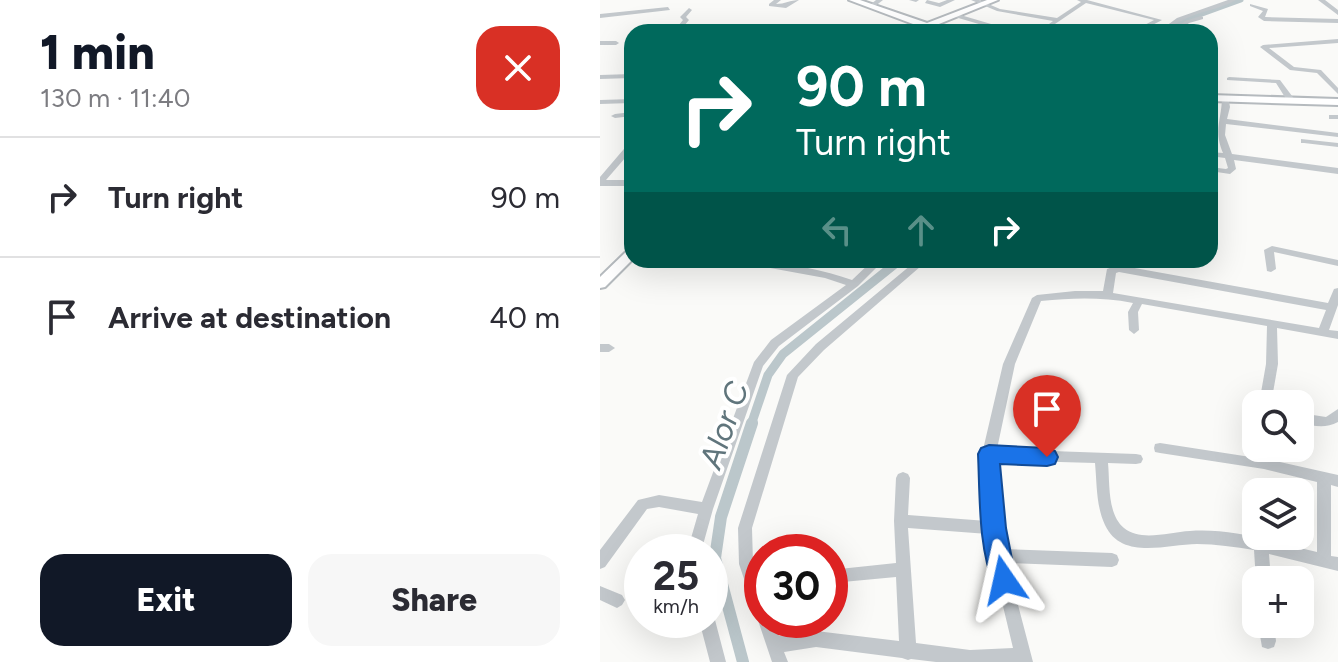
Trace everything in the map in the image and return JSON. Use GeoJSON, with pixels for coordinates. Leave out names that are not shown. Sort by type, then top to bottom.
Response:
{"type":"FeatureCollection","features":[{"type":"Feature","properties":{"kind":"main road"},"geometry":{"type":"LineString","coordinates":[[853,0],[877,5],[916,24]]}},
{"type":"Feature","properties":{"kind":"main road"},"geometry":{"type":"LineString","coordinates":[[933,24],[994,0]]}},
{"type":"Feature","properties":{"kind":"main road"},"geometry":{"type":"LineString","coordinates":[[927,24],[957,16],[980,3]]}},
{"type":"Feature","properties":{"kind":"main road"},"geometry":{"type":"LineString","coordinates":[[939,24],[942,20]]}},
{"type":"Feature","properties":{"kind":"main road"},"geometry":{"type":"LineString","coordinates":[[1218,98],[1338,102]]}},
{"type":"Feature","properties":{"kind":"main road"},"geometry":{"type":"LineString","coordinates":[[600,284],[624,261]]}},
{"type":"Feature","properties":{"kind":"street"},"geometry":{"type":"LineString","coordinates":[[778,0],[771,5],[786,6],[796,0]]}},
{"type":"Feature","properties":{"kind":"street"},"geometry":{"type":"LineString","coordinates":[[927,2],[940,5],[952,0]]}},
{"type":"Feature","properties":{"kind":"street"},"geometry":{"type":"LineString","coordinates":[[1170,24],[1180,16],[1216,8],[1233,0]]}},
{"type":"Feature","properties":{"kind":"street"},"geometry":{"type":"LineString","coordinates":[[1321,0],[1338,13]]}},
{"type":"Feature","properties":{"kind":"street"},"geometry":{"type":"LineString","coordinates":[[980,3],[1047,22],[1058,20],[1082,1],[1159,20],[1151,24]]}},
{"type":"Feature","properties":{"kind":"street"},"geometry":{"type":"LineString","coordinates":[[1252,5],[1266,10],[1261,17],[1264,19],[1338,21]]}},
{"type":"Feature","properties":{"kind":"street"},"geometry":{"type":"LineString","coordinates":[[600,16],[668,9]]}},
{"type":"Feature","properties":{"kind":"street"},"geometry":{"type":"LineString","coordinates":[[683,24],[686,20],[683,17],[689,10]]}},
{"type":"Feature","properties":{"kind":"street"},"geometry":{"type":"LineString","coordinates":[[1186,24],[1221,14]]}},
{"type":"Feature","properties":{"kind":"street"},"geometry":{"type":"LineString","coordinates":[[957,16],[985,24]]}},
{"type":"Feature","properties":{"kind":"street"},"geometry":{"type":"LineString","coordinates":[[1338,41],[1266,46],[1264,49],[1292,69],[1319,71],[1338,92]]}},
{"type":"Feature","properties":{"kind":"street"},"geometry":{"type":"LineString","coordinates":[[600,43],[616,43]]}},
{"type":"Feature","properties":{"kind":"street"},"geometry":{"type":"LineString","coordinates":[[600,77],[624,76]]}},
{"type":"Feature","properties":{"kind":"street"},"geometry":{"type":"LineString","coordinates":[[1229,79],[1278,81],[1291,100]]}},
{"type":"Feature","properties":{"kind":"street"},"geometry":{"type":"LineString","coordinates":[[1218,170],[1231,171],[1231,158],[1221,136],[1227,110],[1225,98]]}},
{"type":"Feature","properties":{"kind":"street"},"geometry":{"type":"LineString","coordinates":[[600,102],[624,101]]}},
{"type":"Feature","properties":{"kind":"street"},"geometry":{"type":"LineString","coordinates":[[615,116],[624,115]]}},
{"type":"Feature","properties":{"kind":"street"},"geometry":{"type":"LineString","coordinates":[[1223,121],[1338,135]]}},
{"type":"Feature","properties":{"kind":"street"},"geometry":{"type":"LineString","coordinates":[[1304,141],[1338,145]]}},
{"type":"Feature","properties":{"kind":"street"},"geometry":{"type":"LineString","coordinates":[[600,182],[624,154]]}},
{"type":"Feature","properties":{"kind":"street"},"geometry":{"type":"LineString","coordinates":[[1218,156],[1338,171]]}},
{"type":"Feature","properties":{"kind":"street"},"geometry":{"type":"LineString","coordinates":[[600,182],[624,183]]}},
{"type":"Feature","properties":{"kind":"street"},"geometry":{"type":"LineString","coordinates":[[1271,269],[1269,250],[1272,249],[1338,263]]}},
{"type":"Feature","properties":{"kind":"street"},"geometry":{"type":"LineString","coordinates":[[787,268],[827,275],[854,284]]}},
{"type":"Feature","properties":{"kind":"street"},"geometry":{"type":"LineString","coordinates":[[699,534],[748,390],[765,354],[871,268]]}},
{"type":"Feature","properties":{"kind":"street"},"geometry":{"type":"LineString","coordinates":[[745,534],[793,375],[811,354],[913,268]]}},
{"type":"Feature","properties":{"kind":"street"},"geometry":{"type":"LineString","coordinates":[[1108,295],[1111,271],[1117,268],[1331,307]]}},
{"type":"Feature","properties":{"kind":"street"},"geometry":{"type":"LineString","coordinates":[[1322,333],[1338,292]]}},
{"type":"Feature","properties":{"kind":"street"},"geometry":{"type":"LineString","coordinates":[[776,645],[816,639],[970,658],[1024,659],[998,556],[989,454],[1009,364],[1033,303],[1041,296],[1108,295],[1338,335]]}},
{"type":"Feature","properties":{"kind":"street"},"geometry":{"type":"LineString","coordinates":[[1134,330],[1133,312],[1139,301]]}},
{"type":"Feature","properties":{"kind":"street"},"geometry":{"type":"LineString","coordinates":[[1267,390],[1272,364],[1272,323]]}},
{"type":"Feature","properties":{"kind":"street"},"geometry":{"type":"LineString","coordinates":[[1314,420],[1334,420],[1338,414]]}},
{"type":"Feature","properties":{"kind":"street"},"geometry":{"type":"LineString","coordinates":[[1160,448],[1264,464],[1331,479],[1331,563],[1270,550]]}},
{"type":"Feature","properties":{"kind":"street"},"geometry":{"type":"LineString","coordinates":[[989,454],[1136,459]]}},
{"type":"Feature","properties":{"kind":"street"},"geometry":{"type":"LineString","coordinates":[[1101,459],[1109,519],[1122,535],[1150,542],[1186,537],[1216,538],[1242,544]]}},
{"type":"Feature","properties":{"kind":"street"},"geometry":{"type":"LineString","coordinates":[[903,478],[902,569],[908,652]]}},
{"type":"Feature","properties":{"kind":"street"},"geometry":{"type":"LineString","coordinates":[[600,562],[643,504],[659,501],[706,509]]}},
{"type":"Feature","properties":{"kind":"street"},"geometry":{"type":"LineString","coordinates":[[901,521],[994,528]]}},
{"type":"Feature","properties":{"kind":"street"},"geometry":{"type":"LineString","coordinates":[[998,556],[1112,560]]}},
{"type":"Feature","properties":{"kind":"street"},"geometry":{"type":"LineString","coordinates":[[848,574],[902,569]]}},
{"type":"Feature","properties":{"kind":"street"},"geometry":{"type":"LineString","coordinates":[[600,593],[617,600]]}},
{"type":"Feature","properties":{"kind":"street"},"geometry":{"type":"LineString","coordinates":[[712,638],[718,662]]}},
{"type":"Feature","properties":{"kind":"street"},"geometry":{"type":"LineString","coordinates":[[773,638],[780,662]]}},
{"type":"Feature","properties":{"kind":"waterway","name":"Alor C"},"geometry":{"type":"LineString","coordinates":[[1178,24],[1241,0]]}},
{"type":"Feature","properties":{"kind":"waterway","name":"Alor C"},"geometry":{"type":"LineString","coordinates":[[751,425],[768,375],[783,354],[890,268]]}},
{"type":"Feature","properties":{"kind":"waterway","name":"Alor C"},"geometry":{"type":"LineString","coordinates":[[743,662],[715,558],[721,517],[752,423]]}},
{"type":"Feature","properties":{"kind":"route"},"geometry":{"type":"LineString","coordinates":[[1004,580],[994,528],[988,476],[989,454],[1047,457]]}}]}
